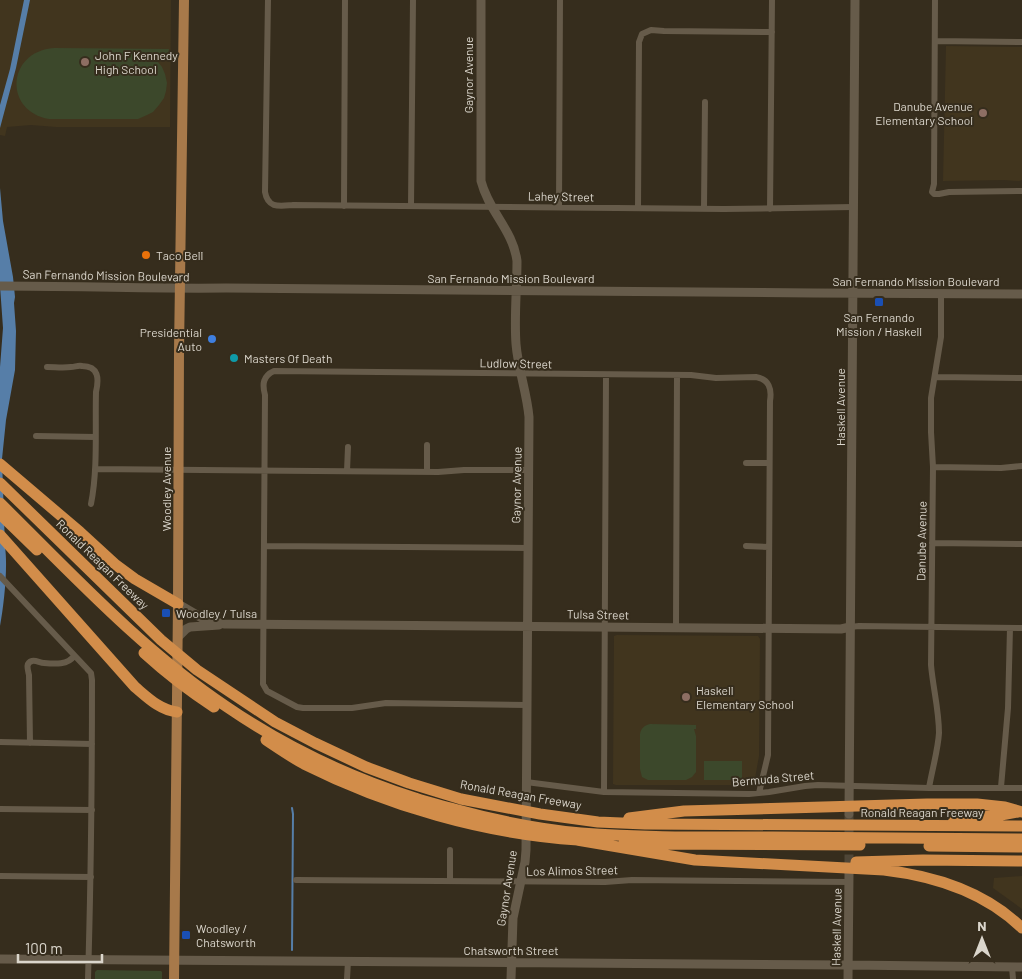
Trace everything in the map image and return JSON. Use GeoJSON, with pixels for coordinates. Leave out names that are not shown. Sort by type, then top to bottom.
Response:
{"type":"FeatureCollection","features":[{"type":"Feature","properties":{"kind":"highway"},"geometry":{"type":"LineString","coordinates":[[0,464],[135,579],[178,604]]}},
{"type":"Feature","properties":{"kind":"highway","name":"Ronald Reagan Freeway"},"geometry":{"type":"LineString","coordinates":[[0,484],[161,640],[197,670],[275,722],[314,744],[366,767],[409,783],[486,804],[598,822],[645,824],[1022,826]]}},
{"type":"Feature","properties":{"kind":"highway"},"geometry":{"type":"LineString","coordinates":[[0,503],[24,532],[158,661],[196,691],[303,763],[355,788],[480,827],[510,827],[695,860],[884,870],[926,877],[968,891],[998,909],[1022,928]]}},
{"type":"Feature","properties":{"kind":"highway"},"geometry":{"type":"LineString","coordinates":[[0,514],[24,532]]}},
{"type":"Feature","properties":{"kind":"highway"},"geometry":{"type":"LineString","coordinates":[[0,535],[135,687],[157,705],[168,711],[177,712]]}},
{"type":"Feature","properties":{"kind":"highway"},"geometry":{"type":"LineString","coordinates":[[598,822],[684,811],[969,803],[1006,807],[1022,811]]}},
{"type":"Feature","properties":{"kind":"highway"},"geometry":{"type":"LineString","coordinates":[[895,825],[1002,815],[1022,811]]}},
{"type":"Feature","properties":{"kind":"highway"},"geometry":{"type":"LineString","coordinates":[[541,832],[646,836],[1022,839]]}},
{"type":"Feature","properties":{"kind":"highway"},"geometry":{"type":"LineString","coordinates":[[570,839],[643,844],[1022,847]]}},
{"type":"Feature","properties":{"kind":"highway"},"geometry":{"type":"LineString","coordinates":[[774,864],[923,860],[1022,861]]}},
{"type":"Feature","properties":{"kind":"main road","name":"Woodley Avenue"},"geometry":{"type":"LineString","coordinates":[[174,979],[184,0]]}},
{"type":"Feature","properties":{"kind":"main road","name":"Gaynor Avenue"},"geometry":{"type":"LineString","coordinates":[[481,0],[480,171],[483,190],[509,234],[517,261],[516,339],[520,374],[529,417],[526,850],[513,918],[511,979]]}},
{"type":"Feature","properties":{"kind":"main road","name":"Haskell Avenue"},"geometry":{"type":"LineString","coordinates":[[849,814],[855,0]]}},
{"type":"Feature","properties":{"kind":"main road","name":"San Fernando Mission Boulevard"},"geometry":{"type":"LineString","coordinates":[[0,286],[180,289],[1022,294]]}},
{"type":"Feature","properties":{"kind":"main road","name":"Tulsa Street"},"geometry":{"type":"LineString","coordinates":[[178,604],[202,618],[224,624],[841,629],[850,627]]}},
{"type":"Feature","properties":{"kind":"main road"},"geometry":{"type":"LineString","coordinates":[[178,636],[190,627],[224,624]]}},
{"type":"Feature","properties":{"kind":"main road","name":"Haskell Avenue"},"geometry":{"type":"LineString","coordinates":[[848,979],[849,878]]}},
{"type":"Feature","properties":{"kind":"main road","name":"Chatsworth Street"},"geometry":{"type":"LineString","coordinates":[[0,959],[1022,967]]}},
{"type":"Feature","properties":{"kind":"street","name":"Lahey Street"},"geometry":{"type":"LineString","coordinates":[[268,0],[265,192],[269,202],[277,206],[853,208]]}},
{"type":"Feature","properties":{"kind":"street"},"geometry":{"type":"LineString","coordinates":[[344,206],[345,0]]}},
{"type":"Feature","properties":{"kind":"street"},"geometry":{"type":"LineString","coordinates":[[411,206],[413,0]]}},
{"type":"Feature","properties":{"kind":"street"},"geometry":{"type":"LineString","coordinates":[[559,207],[560,0]]}},
{"type":"Feature","properties":{"kind":"street"},"geometry":{"type":"LineString","coordinates":[[770,209],[772,0]]}},
{"type":"Feature","properties":{"kind":"street"},"geometry":{"type":"LineString","coordinates":[[935,0],[934,184],[932,190],[934,194],[1022,191]]}},
{"type":"Feature","properties":{"kind":"street"},"geometry":{"type":"LineString","coordinates":[[638,208],[638,42],[642,34],[651,30],[772,32]]}},
{"type":"Feature","properties":{"kind":"street"},"geometry":{"type":"LineString","coordinates":[[935,41],[1022,42]]}},
{"type":"Feature","properties":{"kind":"street"},"geometry":{"type":"LineString","coordinates":[[704,102],[704,208]]}},
{"type":"Feature","properties":{"kind":"street","name":"Danube Avenue"},"geometry":{"type":"LineString","coordinates":[[929,788],[938,733],[937,710],[932,681],[933,467],[931,398],[941,338],[941,294]]}},
{"type":"Feature","properties":{"kind":"street"},"geometry":{"type":"LineString","coordinates":[[47,367],[72,368],[85,366],[90,367],[97,375],[95,469],[91,504]]}},
{"type":"Feature","properties":{"kind":"street","name":"Ludlow Street"},"geometry":{"type":"LineString","coordinates":[[264,470],[265,395],[263,383],[267,375],[274,371],[756,377],[766,381],[771,388],[769,463]]}},
{"type":"Feature","properties":{"kind":"street"},"geometry":{"type":"LineString","coordinates":[[604,792],[606,375]]}},
{"type":"Feature","properties":{"kind":"street"},"geometry":{"type":"LineString","coordinates":[[676,628],[677,375]]}},
{"type":"Feature","properties":{"kind":"street"},"geometry":{"type":"LineString","coordinates":[[934,377],[1022,378]]}},
{"type":"Feature","properties":{"kind":"street"},"geometry":{"type":"LineString","coordinates":[[36,436],[95,437]]}},
{"type":"Feature","properties":{"kind":"street"},"geometry":{"type":"LineString","coordinates":[[427,445],[427,472]]}},
{"type":"Feature","properties":{"kind":"street"},"geometry":{"type":"LineString","coordinates":[[347,471],[348,447]]}},
{"type":"Feature","properties":{"kind":"street"},"geometry":{"type":"LineString","coordinates":[[746,463],[769,463],[768,755],[759,793]]}},
{"type":"Feature","properties":{"kind":"street"},"geometry":{"type":"LineString","coordinates":[[933,467],[1001,468],[1022,466]]}},
{"type":"Feature","properties":{"kind":"street"},"geometry":{"type":"LineString","coordinates":[[95,469],[427,472],[528,470]]}},
{"type":"Feature","properties":{"kind":"street"},"geometry":{"type":"LineString","coordinates":[[264,470],[263,684],[267,691],[303,708],[352,708],[386,703],[527,704]]}},
{"type":"Feature","properties":{"kind":"street"},"geometry":{"type":"LineString","coordinates":[[932,543],[1022,544]]}},
{"type":"Feature","properties":{"kind":"street"},"geometry":{"type":"LineString","coordinates":[[264,546],[528,548]]}},
{"type":"Feature","properties":{"kind":"street"},"geometry":{"type":"LineString","coordinates":[[746,546],[769,547]]}},
{"type":"Feature","properties":{"kind":"street"},"geometry":{"type":"LineString","coordinates":[[0,576],[91,673],[92,810],[90,960],[88,979]]}},
{"type":"Feature","properties":{"kind":"street","name":"Tulsa Street"},"geometry":{"type":"LineString","coordinates":[[850,627],[1022,628]]}},
{"type":"Feature","properties":{"kind":"street"},"geometry":{"type":"LineString","coordinates":[[1001,787],[1008,708],[1010,628]]}},
{"type":"Feature","properties":{"kind":"street"},"geometry":{"type":"LineString","coordinates":[[30,743],[30,675],[27,667],[28,664],[32,661],[66,663],[71,661],[74,656]]}},
{"type":"Feature","properties":{"kind":"street"},"geometry":{"type":"LineString","coordinates":[[0,742],[92,744]]}},
{"type":"Feature","properties":{"kind":"street","name":"Bermuda Street"},"geometry":{"type":"LineString","coordinates":[[526,782],[604,792],[749,794],[805,786],[1022,788]]}},
{"type":"Feature","properties":{"kind":"street"},"geometry":{"type":"LineString","coordinates":[[0,809],[92,810]]}},
{"type":"Feature","properties":{"kind":"street"},"geometry":{"type":"LineString","coordinates":[[450,850],[450,881]]}},
{"type":"Feature","properties":{"kind":"street"},"geometry":{"type":"LineString","coordinates":[[0,876],[91,877]]}},
{"type":"Feature","properties":{"kind":"street","name":"Los Alimos Street"},"geometry":{"type":"LineString","coordinates":[[296,880],[606,882],[632,880],[849,878]]}},
{"type":"Feature","properties":{"kind":"street"},"geometry":{"type":"LineString","coordinates":[[347,979],[348,962]]}},
{"type":"Feature","properties":{"kind":"street"},"geometry":{"type":"LineString","coordinates":[[1012,967],[1012,979]]}},
{"type":"Feature","properties":{"kind":"shaded area","name":"John F Kennedy High School"},"geometry":{"type":"Polygon","coordinates":[[[0,0],[171,0],[170,127],[56,127],[31,125],[7,127],[5,136],[0,135],[0,0]]]}},
{"type":"Feature","properties":{"kind":"shaded area","name":"Danube Avenue Elementary School"},"geometry":{"type":"Polygon","coordinates":[[[946,46],[1022,47],[1022,180],[943,181],[946,46]]]}},
{"type":"Feature","properties":{"kind":"shaded area","name":"Haskell Elementary School"},"geometry":{"type":"Polygon","coordinates":[[[614,636],[758,636],[760,639],[759,756],[754,784],[613,784],[614,636]]]}},
{"type":"Feature","properties":{"kind":"shaded area"},"geometry":{"type":"Polygon","coordinates":[[[1022,876],[1022,909],[993,888],[994,878],[1022,876]]]}},
{"type":"Feature","properties":{"kind":"green space"},"geometry":{"type":"Polygon","coordinates":[[[54,48],[169,49],[168,57],[154,57],[165,74],[167,83],[164,98],[153,112],[138,119],[49,119],[34,113],[23,105],[18,93],[17,81],[20,69],[27,59],[39,52],[54,48]]]}},
{"type":"Feature","properties":{"kind":"green space"},"geometry":{"type":"Polygon","coordinates":[[[646,725],[696,725],[696,729],[694,729],[696,736],[696,772],[692,777],[686,780],[648,780],[642,777],[640,769],[640,734],[646,725]]]}},
{"type":"Feature","properties":{"kind":"green space"},"geometry":{"type":"Polygon","coordinates":[[[704,761],[742,761],[742,780],[704,780],[704,761]]]}},
{"type":"Feature","properties":{"kind":"green space"},"geometry":{"type":"Polygon","coordinates":[[[97,970],[161,971],[162,979],[95,979],[95,972],[97,970]]]}},
{"type":"Feature","properties":{"kind":"water"},"geometry":{"type":"Polygon","coordinates":[[[24,0],[30,0],[16,68],[0,128],[0,105],[10,69],[24,0]]]}},
{"type":"Feature","properties":{"kind":"water"},"geometry":{"type":"Polygon","coordinates":[[[0,188],[3,221],[13,277],[16,331],[15,370],[6,420],[2,459],[6,565],[0,626],[0,367],[3,328],[0,286],[0,188]]]}},
{"type":"Feature","properties":{"kind":"waterway"},"geometry":{"type":"LineString","coordinates":[[292,808],[292,950]]}},
{"type":"Feature","properties":{"kind":"tunnel"},"geometry":{"type":"LineString","coordinates":[[849,814],[849,874]]}},
{"type":"Feature","properties":{"kind":"place","name":"John F Kennedy High School"},"geometry":{"type":"Point","coordinates":[85,62]}},
{"type":"Feature","properties":{"kind":"place","name":"Danube Avenue Elementary School"},"geometry":{"type":"Point","coordinates":[983,113]}},
{"type":"Feature","properties":{"kind":"place","name":"Taco Bell"},"geometry":{"type":"Point","coordinates":[146,255]}},
{"type":"Feature","properties":{"kind":"place","name":"San Fernando Mission / Haskell"},"geometry":{"type":"Point","coordinates":[879,302]}},
{"type":"Feature","properties":{"kind":"place","name":"Presidential Auto"},"geometry":{"type":"Point","coordinates":[212,339]}},
{"type":"Feature","properties":{"kind":"place","name":"Masters Of Death"},"geometry":{"type":"Point","coordinates":[234,358]}},
{"type":"Feature","properties":{"kind":"place","name":"Woodley / Tulsa"},"geometry":{"type":"Point","coordinates":[166,613]}},
{"type":"Feature","properties":{"kind":"place","name":"Haskell Elementary School"},"geometry":{"type":"Point","coordinates":[686,697]}},
{"type":"Feature","properties":{"kind":"place","name":"Woodley / Chatsworth"},"geometry":{"type":"Point","coordinates":[186,935]}}]}
